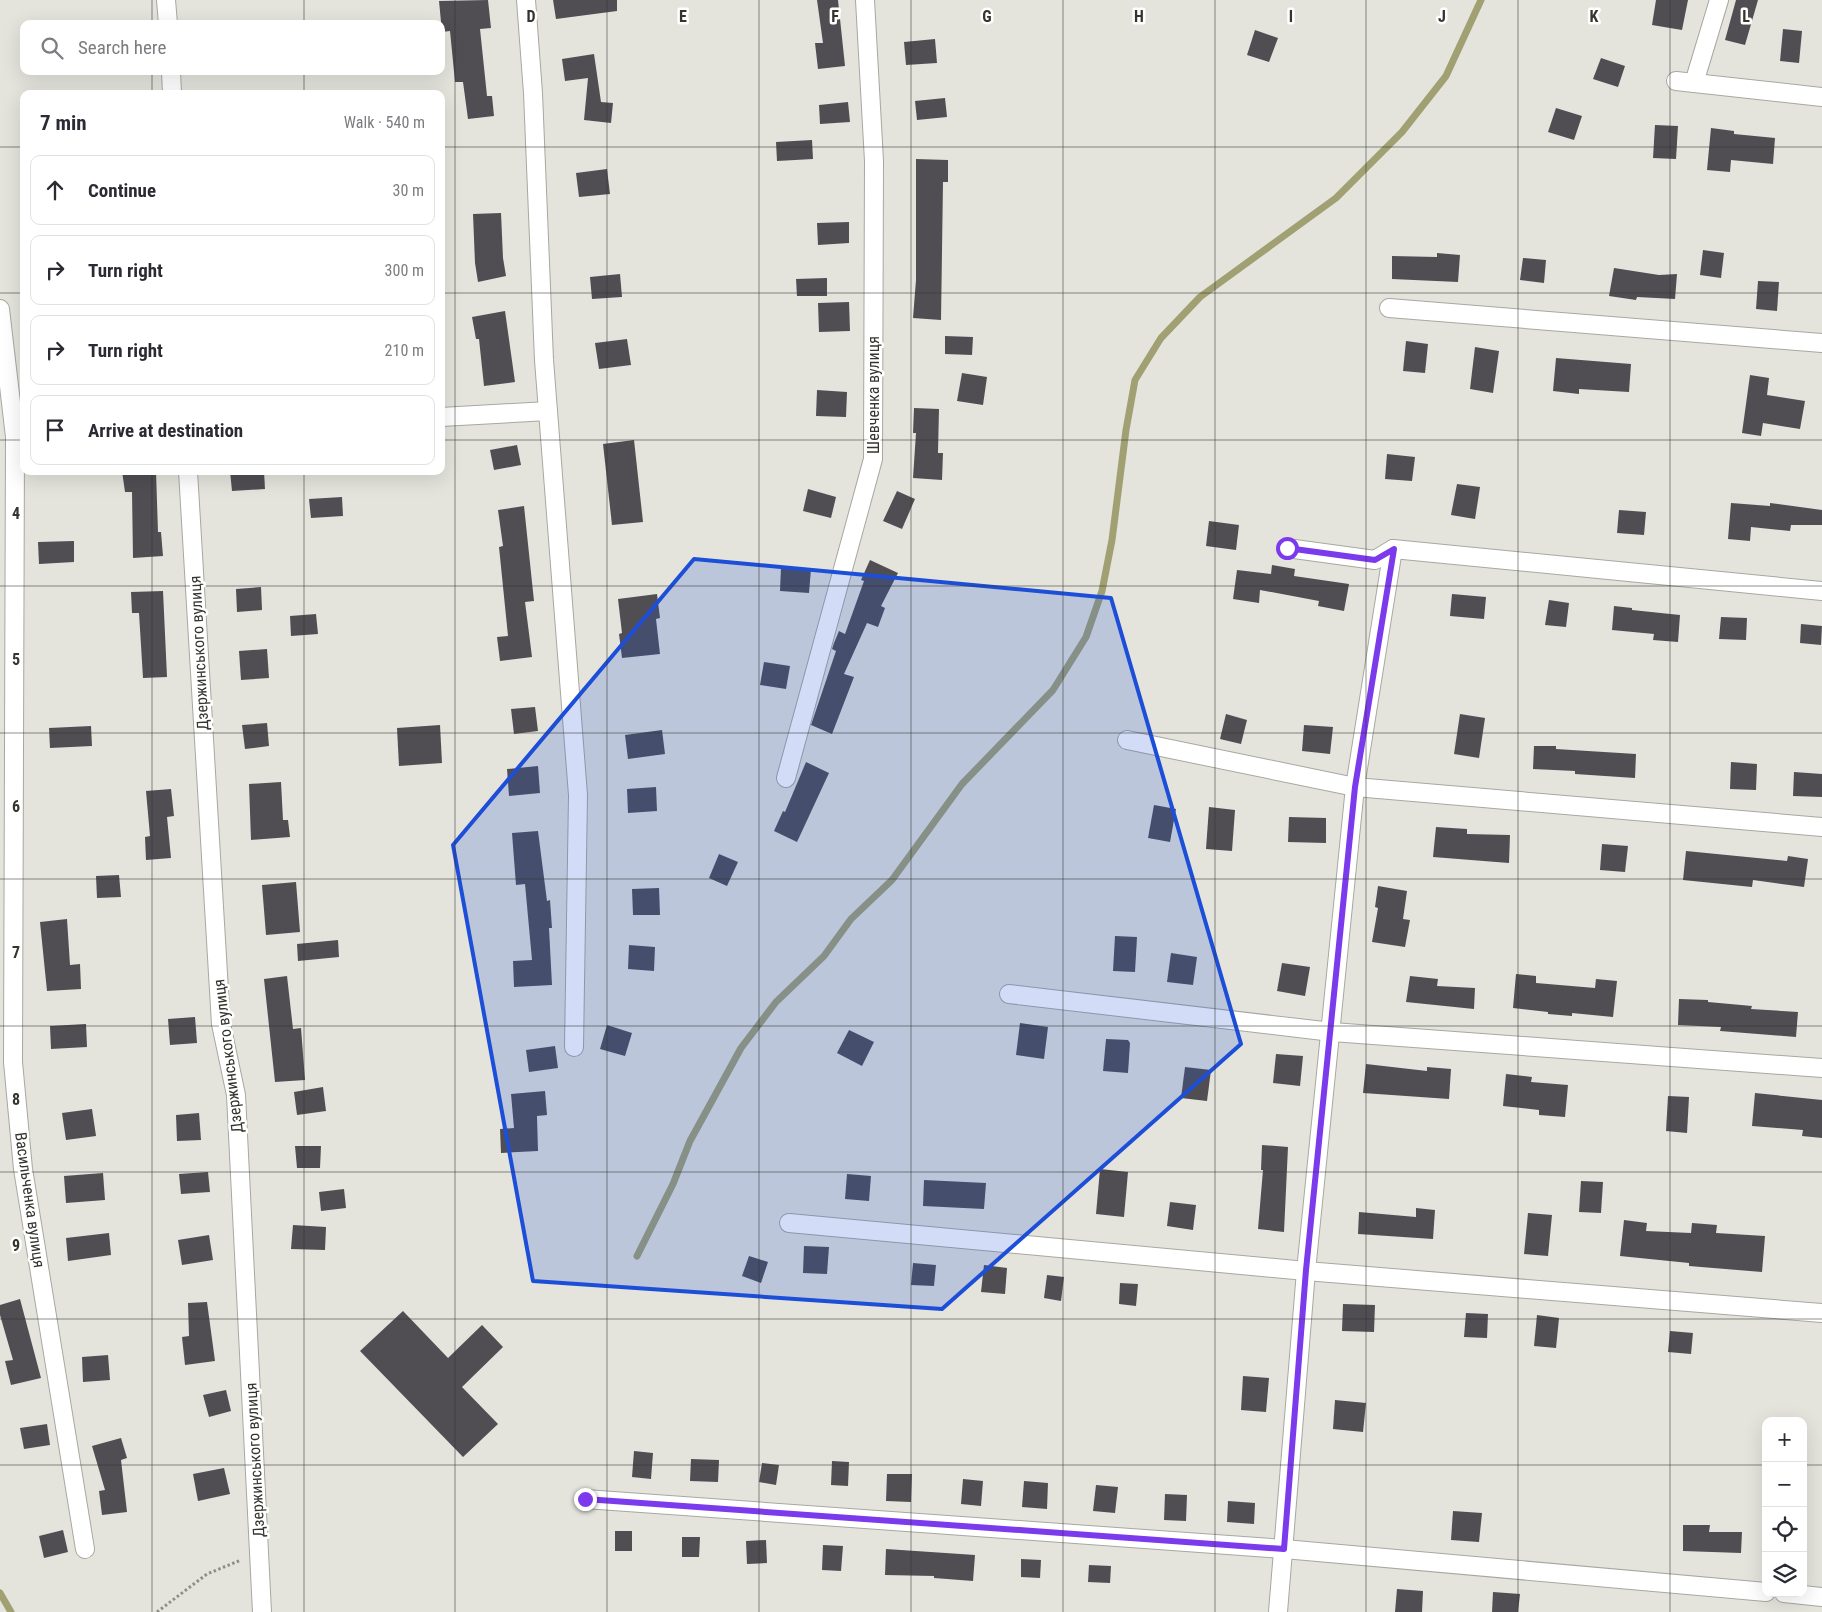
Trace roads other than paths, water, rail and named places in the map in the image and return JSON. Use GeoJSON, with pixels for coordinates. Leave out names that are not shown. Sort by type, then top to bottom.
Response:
{"type":"FeatureCollection","features":[{"type":"Feature","properties":{"kind":"street"},"geometry":{"type":"LineString","coordinates":[[166,0],[168,20]]}},
{"type":"Feature","properties":{"kind":"street"},"geometry":{"type":"LineString","coordinates":[[526,0],[533,93],[548,411],[578,795],[574,1047]]}},
{"type":"Feature","properties":{"kind":"street","name":"Шевченка вулиця"},"geometry":{"type":"LineString","coordinates":[[786,778],[873,459],[874,161],[865,0]]}},
{"type":"Feature","properties":{"kind":"street"},"geometry":{"type":"LineString","coordinates":[[1719,0],[1685,82],[1822,97]]}},
{"type":"Feature","properties":{"kind":"street"},"geometry":{"type":"LineString","coordinates":[[171,75],[172,90]]}},
{"type":"Feature","properties":{"kind":"street"},"geometry":{"type":"LineString","coordinates":[[1388,308],[1822,343]]}},
{"type":"Feature","properties":{"kind":"street","name":"Васильченка вулиця"},"geometry":{"type":"LineString","coordinates":[[0,309],[19,447],[7,942],[14,1062],[23,1169],[86,1549]]}},
{"type":"Feature","properties":{"kind":"street"},"geometry":{"type":"LineString","coordinates":[[445,417],[548,411]]}},
{"type":"Feature","properties":{"kind":"street","name":"Дзержинського вулиця"},"geometry":{"type":"LineString","coordinates":[[188,475],[221,1024],[236,1095],[262,1612]]}},
{"type":"Feature","properties":{"kind":"street"},"geometry":{"type":"LineString","coordinates":[[1287,548],[1375,560],[1394,549],[1822,591]]}},
{"type":"Feature","properties":{"kind":"street"},"geometry":{"type":"LineString","coordinates":[[1278,1612],[1306,1270],[1332,1032],[1355,787],[1394,549]]}},
{"type":"Feature","properties":{"kind":"street"},"geometry":{"type":"LineString","coordinates":[[1127,740],[1355,787],[1822,827]]}},
{"type":"Feature","properties":{"kind":"street"},"geometry":{"type":"LineString","coordinates":[[1009,994],[1332,1032],[1822,1068]]}},
{"type":"Feature","properties":{"kind":"street"},"geometry":{"type":"LineString","coordinates":[[788,1223],[1306,1270],[1822,1313]]}},
{"type":"Feature","properties":{"kind":"street"},"geometry":{"type":"LineString","coordinates":[[585,1499],[1284,1549],[1762,1592]]}},
{"type":"Feature","properties":{"kind":"street"},"geometry":{"type":"LineString","coordinates":[[1807,1595],[1822,1597]]}},
{"type":"Feature","properties":{"kind":"waterway"},"geometry":{"type":"LineString","coordinates":[[637,1256],[673,1184],[690,1141],[741,1048],[776,1002],[824,956],[851,919],[892,880],[962,784],[1053,690],[1086,637],[1102,591],[1112,540],[1126,430],[1135,380],[1161,338],[1200,297],[1336,198],[1402,132],[1446,76],[1481,0]]}},
{"type":"Feature","properties":{"kind":"waterway"},"geometry":{"type":"LineString","coordinates":[[0,1593],[11,1612]]}}]}
